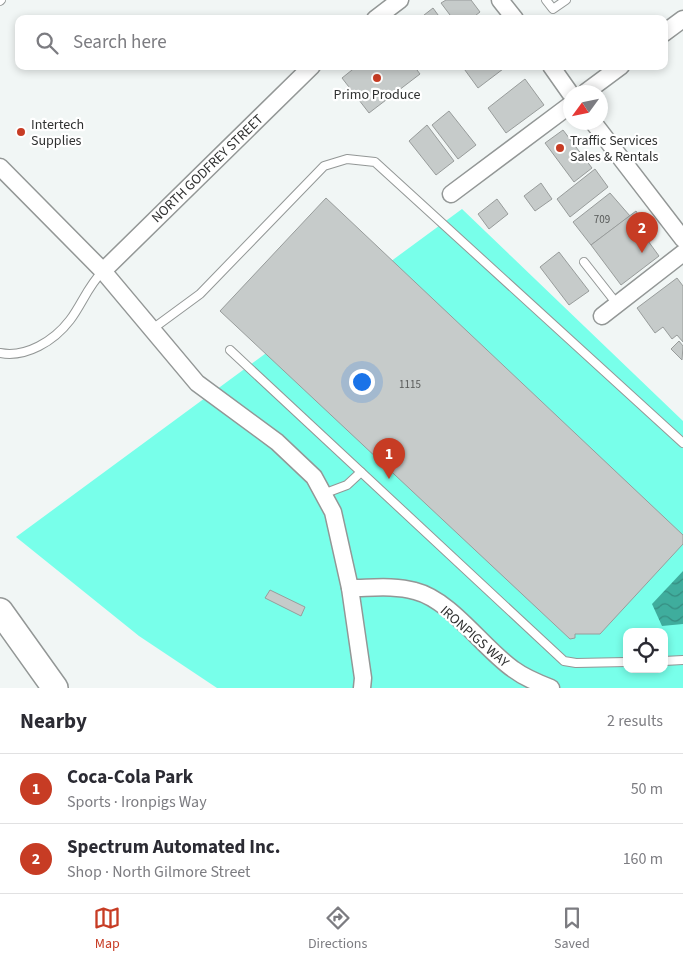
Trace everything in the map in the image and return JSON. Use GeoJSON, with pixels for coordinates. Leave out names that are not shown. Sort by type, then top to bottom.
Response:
{"type":"FeatureCollection","features":[{"type":"Feature","properties":{"kind":"main road"},"geometry":{"type":"LineString","coordinates":[[0,611],[55,688]]}},
{"type":"Feature","properties":{"kind":"street"},"geometry":{"type":"LineString","coordinates":[[380,15],[400,0]]}},
{"type":"Feature","properties":{"kind":"street"},"geometry":{"type":"LineString","coordinates":[[500,0],[512,15]]}},
{"type":"Feature","properties":{"kind":"street"},"geometry":{"type":"LineString","coordinates":[[668,31],[683,19]]}},
{"type":"Feature","properties":{"kind":"street","name":"NORTH GODFREY STREET"},"geometry":{"type":"LineString","coordinates":[[102,271],[308,70]]}},
{"type":"Feature","properties":{"kind":"street"},"geometry":{"type":"LineString","coordinates":[[554,70],[565,85]]}},
{"type":"Feature","properties":{"kind":"street"},"geometry":{"type":"LineString","coordinates":[[595,85],[616,70]]}},
{"type":"Feature","properties":{"kind":"street"},"geometry":{"type":"LineString","coordinates":[[451,194],[563,109]]}},
{"type":"Feature","properties":{"kind":"street"},"geometry":{"type":"LineString","coordinates":[[599,130],[683,240]]}},
{"type":"Feature","properties":{"kind":"street"},"geometry":{"type":"LineString","coordinates":[[1,170],[102,271],[197,382],[277,442],[314,477],[332,512],[350,588],[362,688]]}},
{"type":"Feature","properties":{"kind":"street"},"geometry":{"type":"LineString","coordinates":[[602,316],[683,253]]}},
{"type":"Feature","properties":{"kind":"street","name":"IRONPIGS WAY"},"geometry":{"type":"LineString","coordinates":[[350,588],[394,587],[417,591],[447,608],[513,669],[535,682],[551,688]]}},
{"type":"Feature","properties":{"kind":"lane"},"geometry":{"type":"LineString","coordinates":[[546,0],[553,10],[566,0]]}},
{"type":"Feature","properties":{"kind":"lane"},"geometry":{"type":"LineString","coordinates":[[151,330],[200,294],[324,166],[347,159],[375,162],[683,443]]}},
{"type":"Feature","properties":{"kind":"lane"},"geometry":{"type":"LineString","coordinates":[[584,262],[617,304]]}},
{"type":"Feature","properties":{"kind":"lane"},"geometry":{"type":"LineString","coordinates":[[0,353],[26,354],[51,338],[70,320],[91,283],[102,271]]}},
{"type":"Feature","properties":{"kind":"lane"},"geometry":{"type":"LineString","coordinates":[[230,350],[564,661],[576,663],[623,662]]}},
{"type":"Feature","properties":{"kind":"lane"},"geometry":{"type":"LineString","coordinates":[[323,494],[346,485],[361,472]]}},
{"type":"Feature","properties":{"kind":"lane"},"geometry":{"type":"LineString","coordinates":[[668,661],[683,660]]}},
{"type":"Feature","properties":{"kind":"shaded area"},"geometry":{"type":"Polygon","coordinates":[[[462,209],[683,421],[683,688],[217,688],[139,636],[16,537],[462,209]]]}},
{"type":"Feature","properties":{"kind":"water"},"geometry":{"type":"Polygon","coordinates":[[[683,571],[683,624],[662,626],[652,604],[683,571]]]}},
{"type":"Feature","properties":{"kind":"building"},"geometry":{"type":"Polygon","coordinates":[[[446,0],[471,0],[480,12],[476,15],[450,15],[441,3],[446,0]]]}},
{"type":"Feature","properties":{"kind":"building"},"geometry":{"type":"Polygon","coordinates":[[[433,8],[438,15],[424,15],[433,8]]]}},
{"type":"Feature","properties":{"kind":"building"},"geometry":{"type":"Polygon","coordinates":[[[352,70],[417,70],[420,74],[369,113],[342,78],[352,70]]]}},
{"type":"Feature","properties":{"kind":"building"},"geometry":{"type":"Polygon","coordinates":[[[465,70],[502,70],[478,88],[465,70]]]}},
{"type":"Feature","properties":{"kind":"building"},"geometry":{"type":"Polygon","coordinates":[[[525,79],[544,105],[506,133],[488,108],[525,79]]]}},
{"type":"Feature","properties":{"kind":"building"},"geometry":{"type":"Polygon","coordinates":[[[449,111],[476,145],[458,159],[432,125],[449,111]]]}},
{"type":"Feature","properties":{"kind":"building"},"geometry":{"type":"Polygon","coordinates":[[[427,125],[454,161],[436,175],[409,141],[427,125]]]}},
{"type":"Feature","properties":{"kind":"building"},"geometry":{"type":"Polygon","coordinates":[[[563,130],[592,168],[574,182],[545,143],[563,130]]]}},
{"type":"Feature","properties":{"kind":"building"},"geometry":{"type":"Polygon","coordinates":[[[595,169],[608,187],[570,217],[557,199],[595,169]]]}},
{"type":"Feature","properties":{"kind":"building"},"geometry":{"type":"Polygon","coordinates":[[[541,183],[552,199],[535,211],[524,196],[541,183]]]}},
{"type":"Feature","properties":{"kind":"building"},"geometry":{"type":"Polygon","coordinates":[[[610,193],[630,216],[591,245],[573,222],[610,193]]]}},
{"type":"Feature","properties":{"kind":"building"},"geometry":{"type":"Polygon","coordinates":[[[326,198],[683,535],[683,544],[600,634],[575,634],[575,638],[570,639],[220,311],[326,198]]]}},
{"type":"Feature","properties":{"kind":"building"},"geometry":{"type":"Polygon","coordinates":[[[497,199],[508,214],[489,229],[478,214],[497,199]]]}},
{"type":"Feature","properties":{"kind":"building"},"geometry":{"type":"Polygon","coordinates":[[[636,211],[641,219],[635,223],[659,256],[621,285],[591,245],[636,211]]]}},
{"type":"Feature","properties":{"kind":"building"},"geometry":{"type":"Polygon","coordinates":[[[559,252],[589,291],[569,305],[540,267],[559,252]]]}},
{"type":"Feature","properties":{"kind":"building"},"geometry":{"type":"Polygon","coordinates":[[[677,278],[683,286],[683,342],[677,335],[672,339],[663,327],[655,333],[637,308],[677,278]]]}},
{"type":"Feature","properties":{"kind":"building"},"geometry":{"type":"Polygon","coordinates":[[[679,341],[683,346],[682,360],[671,349],[679,341]]]}},
{"type":"Feature","properties":{"kind":"building"},"geometry":{"type":"Polygon","coordinates":[[[270,590],[305,607],[301,616],[265,598],[270,590]]]}},
{"type":"Feature","properties":{"kind":"place","name":"Primo Produce"},"geometry":{"type":"Point","coordinates":[377,78]}},
{"type":"Feature","properties":{"kind":"place","name":"Intertech Supplies"},"geometry":{"type":"Point","coordinates":[21,132]}},
{"type":"Feature","properties":{"kind":"place","name":"Traffic Services Sales & Rentals"},"geometry":{"type":"Point","coordinates":[560,148]}},
{"type":"Feature","properties":{"kind":"place","name":"Spectrum Automated Inc."},"geometry":{"type":"Point","coordinates":[642,253]}},
{"type":"Feature","properties":{"kind":"place","name":"Coca-Cola Park"},"geometry":{"type":"Point","coordinates":[389,479]}}]}
